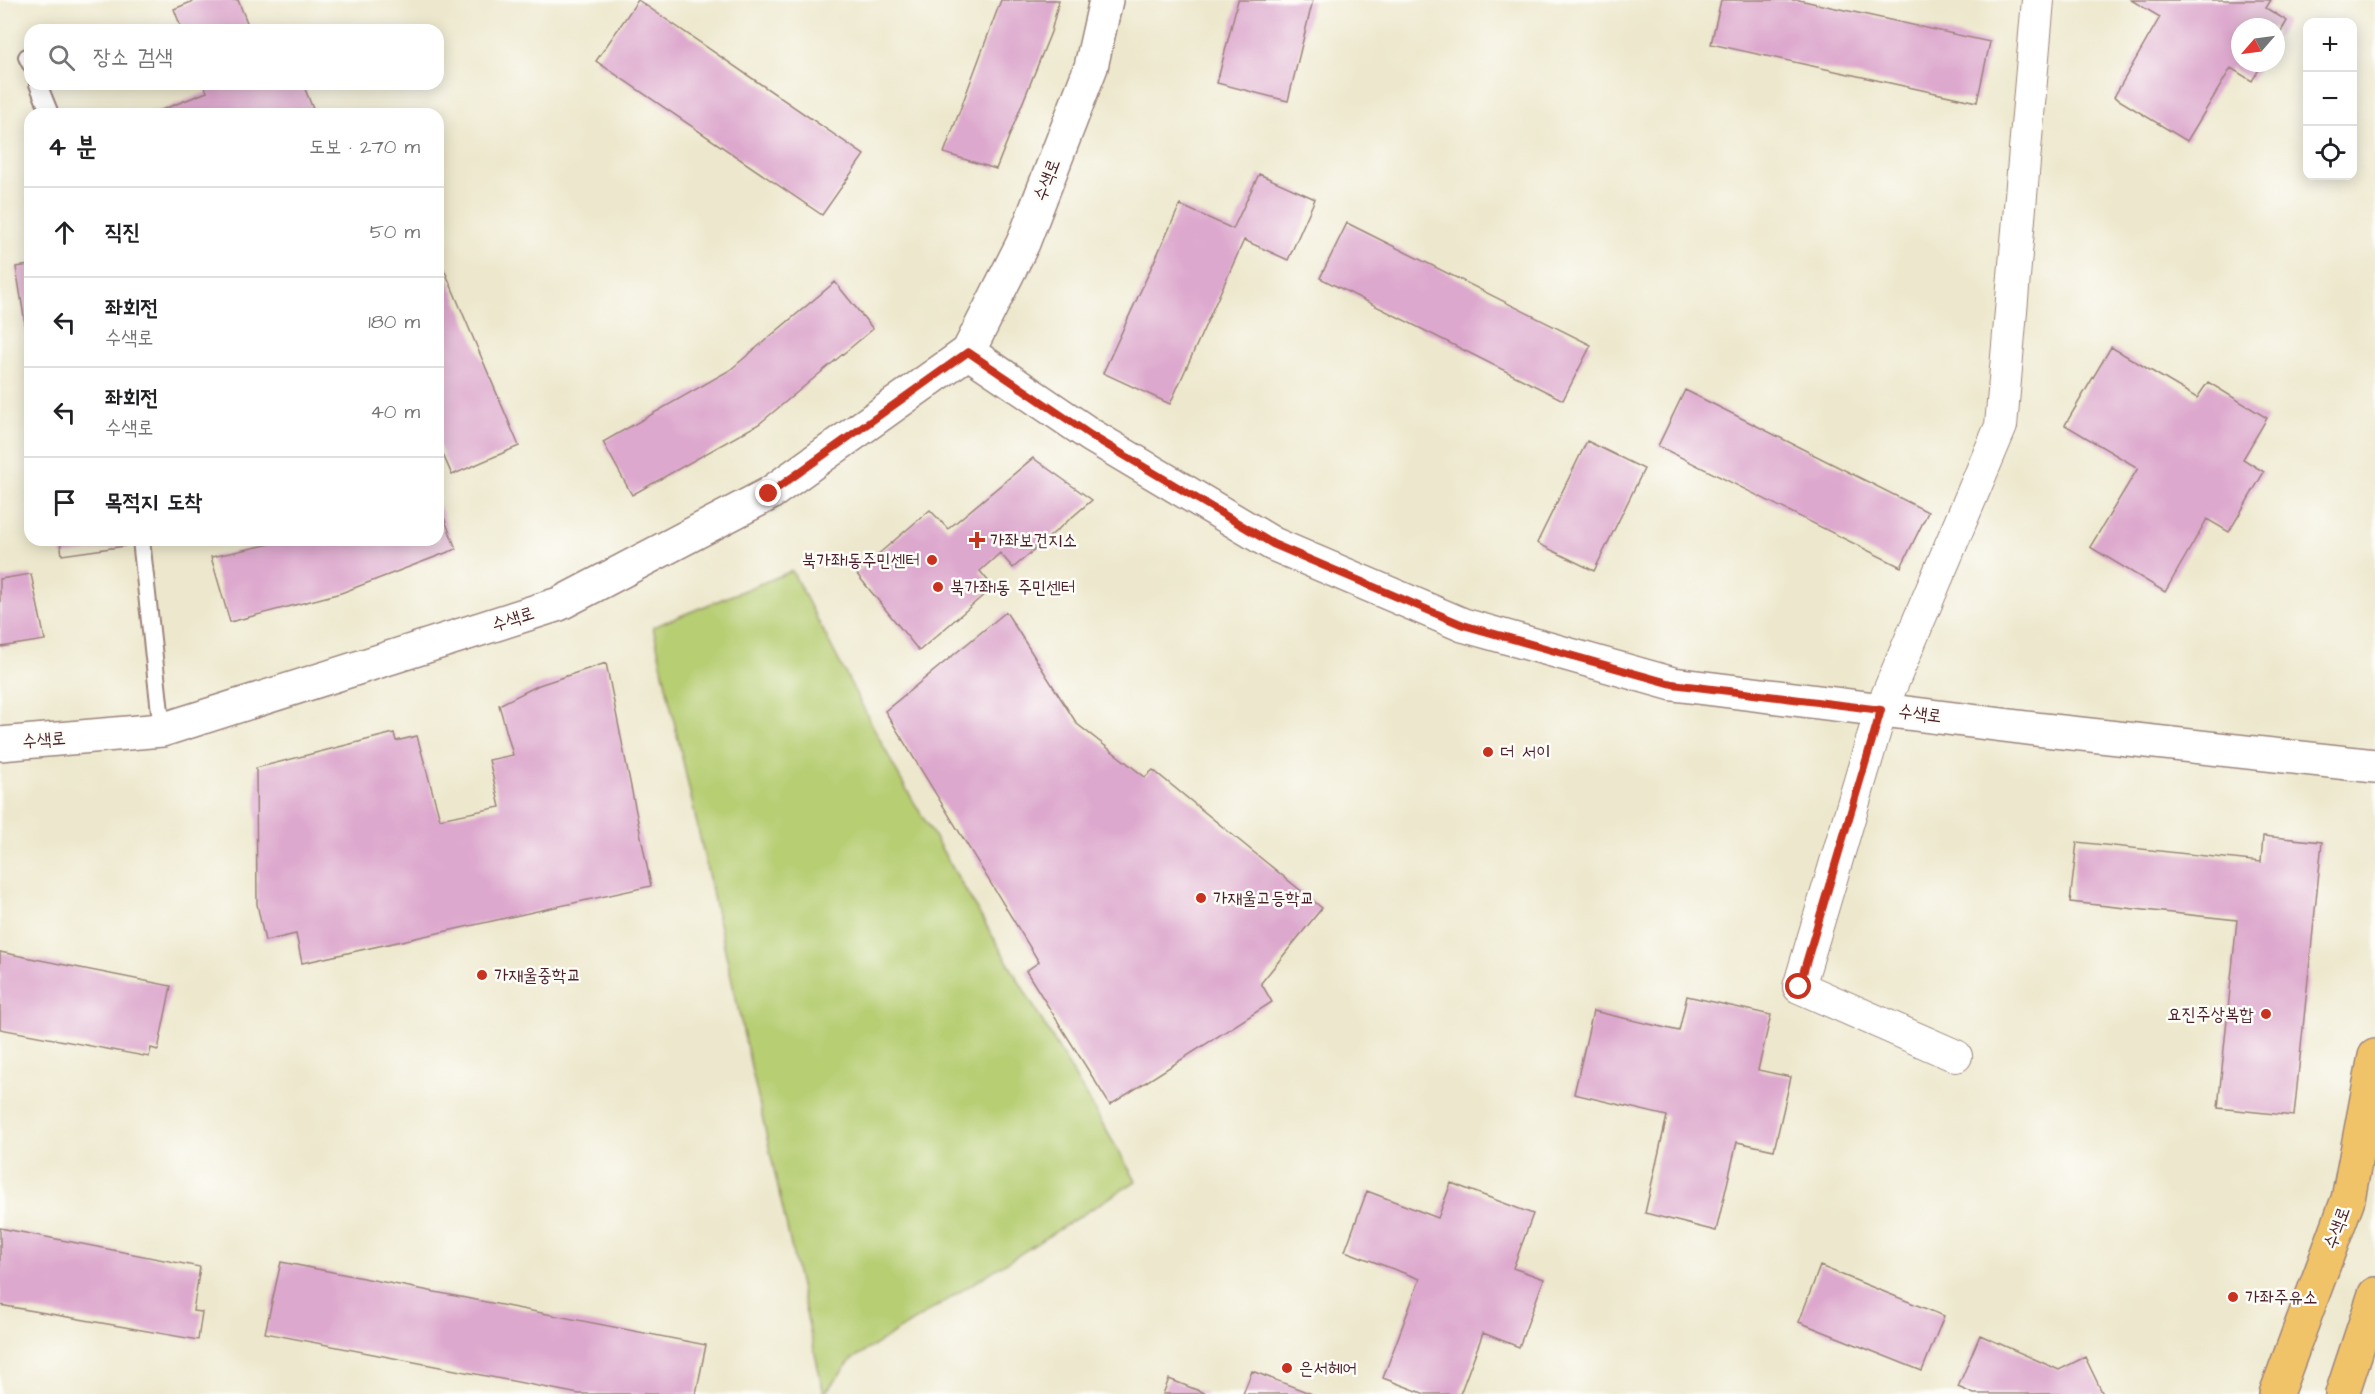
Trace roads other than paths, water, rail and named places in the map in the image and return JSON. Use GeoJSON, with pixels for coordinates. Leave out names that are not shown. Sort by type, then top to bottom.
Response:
{"type":"FeatureCollection","features":[{"type":"Feature","properties":{"kind":"main road","name":"수색로"},"geometry":{"type":"LineString","coordinates":[[2276,1394],[2348,1199],[2375,1056]]}},
{"type":"Feature","properties":{"kind":"main road"},"geometry":{"type":"LineString","coordinates":[[2342,1394],[2375,1294]]}},
{"type":"Feature","properties":{"kind":"street","name":"수색로"},"geometry":{"type":"LineString","coordinates":[[0,744],[162,730],[559,604],[769,494],[968,352],[1023,243],[1091,68],[1106,0]]}},
{"type":"Feature","properties":{"kind":"street"},"geometry":{"type":"LineString","coordinates":[[1956,1056],[1799,987],[1881,710],[2001,426],[2038,0]]}},
{"type":"Feature","properties":{"kind":"street","name":"수색로"},"geometry":{"type":"LineString","coordinates":[[968,352],[1092,436],[1273,544],[1463,625],[1672,684],[1881,710],[2375,765]]}},
{"type":"Feature","properties":{"kind":"lane"},"geometry":{"type":"LineString","coordinates":[[40,90],[48,108]]}},
{"type":"Feature","properties":{"kind":"lane"},"geometry":{"type":"LineString","coordinates":[[142,546],[162,730]]}},
{"type":"Feature","properties":{"kind":"place","name":"가좌보건지소"},"geometry":{"type":"Point","coordinates":[977,540]}},
{"type":"Feature","properties":{"kind":"place","name":"북가좌1동주민센터"},"geometry":{"type":"Point","coordinates":[932,560]}},
{"type":"Feature","properties":{"kind":"place","name":"북가좌1동 주민센터"},"geometry":{"type":"Point","coordinates":[938,587]}},
{"type":"Feature","properties":{"kind":"place","name":"더 서이"},"geometry":{"type":"Point","coordinates":[1488,752]}},
{"type":"Feature","properties":{"kind":"place","name":"가재울고등학교"},"geometry":{"type":"Point","coordinates":[1201,898]}},
{"type":"Feature","properties":{"kind":"place","name":"가재울중학교"},"geometry":{"type":"Point","coordinates":[482,975]}},
{"type":"Feature","properties":{"kind":"place","name":"요진주상복합"},"geometry":{"type":"Point","coordinates":[2266,1014]}},
{"type":"Feature","properties":{"kind":"place","name":"가좌주유소"},"geometry":{"type":"Point","coordinates":[2233,1297]}},
{"type":"Feature","properties":{"kind":"place","name":"은서헤어"},"geometry":{"type":"Point","coordinates":[1287,1368]}}]}
